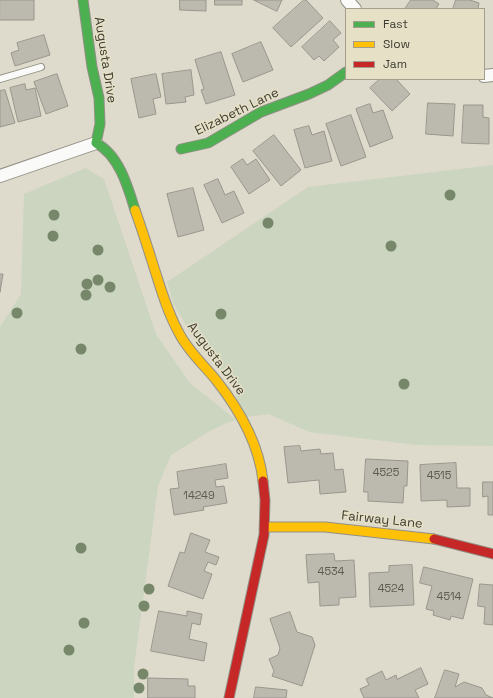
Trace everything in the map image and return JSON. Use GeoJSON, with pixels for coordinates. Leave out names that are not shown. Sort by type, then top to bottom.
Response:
{"type":"FeatureCollection","features":[{"type":"Feature","properties":{"kind":"street","name":"Augusta Drive"},"geometry":{"type":"LineString","coordinates":[[83,0],[92,67],[99,98],[100,124],[96,143],[104,147],[110,154],[125,178],[167,308],[179,334],[193,354],[232,400],[254,444],[262,472],[265,500],[265,527],[229,698]]}},
{"type":"Feature","properties":{"kind":"street"},"geometry":{"type":"LineString","coordinates":[[347,0],[354,8]]}},
{"type":"Feature","properties":{"kind":"street","name":"Elizabeth Lane"},"geometry":{"type":"LineString","coordinates":[[180,149],[206,144],[268,108],[320,91],[341,78],[345,73]]}},
{"type":"Feature","properties":{"kind":"street"},"geometry":{"type":"LineString","coordinates":[[0,176],[96,143]]}},
{"type":"Feature","properties":{"kind":"street","name":"Fairway Lane"},"geometry":{"type":"LineString","coordinates":[[265,527],[325,527],[435,539],[493,554]]}},
{"type":"Feature","properties":{"kind":"lane"},"geometry":{"type":"LineString","coordinates":[[0,79],[41,67]]}},
{"type":"Feature","properties":{"kind":"green space"},"geometry":{"type":"Polygon","coordinates":[[[493,165],[493,446],[417,445],[309,432],[269,414],[246,417],[238,401],[234,386],[193,337],[174,305],[167,282],[308,187],[493,165]]]}},
{"type":"Feature","properties":{"kind":"green space"},"geometry":{"type":"Polygon","coordinates":[[[86,168],[104,179],[156,334],[189,382],[236,420],[210,431],[171,455],[158,486],[134,668],[134,698],[0,698],[0,327],[21,294],[24,194],[86,168]]]}},
{"type":"Feature","properties":{"kind":"building"},"geometry":{"type":"Polygon","coordinates":[[[0,0],[34,0],[34,20],[0,20],[0,0]]]}},
{"type":"Feature","properties":{"kind":"building"},"geometry":{"type":"Polygon","coordinates":[[[180,0],[206,0],[206,11],[180,10],[180,0]]]}},
{"type":"Feature","properties":{"kind":"building"},"geometry":{"type":"Polygon","coordinates":[[[215,0],[242,0],[242,5],[215,5],[215,0]]]}},
{"type":"Feature","properties":{"kind":"building"},"geometry":{"type":"Polygon","coordinates":[[[254,0],[282,0],[277,11],[254,0]]]}},
{"type":"Feature","properties":{"kind":"building"},"geometry":{"type":"Polygon","coordinates":[[[304,0],[306,0],[323,18],[291,47],[273,28],[304,0]]]}},
{"type":"Feature","properties":{"kind":"building"},"geometry":{"type":"Polygon","coordinates":[[[411,0],[433,0],[439,4],[437,8],[406,8],[411,0]]]}},
{"type":"Feature","properties":{"kind":"building"},"geometry":{"type":"Polygon","coordinates":[[[456,0],[470,0],[479,3],[478,8],[453,8],[456,0]]]}},
{"type":"Feature","properties":{"kind":"building"},"geometry":{"type":"Polygon","coordinates":[[[330,21],[341,33],[333,40],[339,47],[324,61],[319,56],[314,60],[302,47],[330,21]]]}},
{"type":"Feature","properties":{"kind":"building"},"geometry":{"type":"Polygon","coordinates":[[[44,35],[50,55],[15,66],[11,53],[19,50],[17,43],[44,35]]]}},
{"type":"Feature","properties":{"kind":"building"},"geometry":{"type":"Polygon","coordinates":[[[261,42],[273,70],[243,82],[232,54],[261,42]]]}},
{"type":"Feature","properties":{"kind":"building"},"geometry":{"type":"Polygon","coordinates":[[[221,52],[235,95],[206,104],[201,90],[204,89],[195,60],[221,52]]]}},
{"type":"Feature","properties":{"kind":"building"},"geometry":{"type":"Polygon","coordinates":[[[191,70],[194,95],[185,97],[186,102],[166,104],[162,74],[191,70]]]}},
{"type":"Feature","properties":{"kind":"building"},"geometry":{"type":"Polygon","coordinates":[[[57,74],[68,106],[46,114],[34,82],[57,74]]]}},
{"type":"Feature","properties":{"kind":"building"},"geometry":{"type":"Polygon","coordinates":[[[156,74],[161,97],[153,99],[156,114],[139,118],[131,79],[156,74]]]}},
{"type":"Feature","properties":{"kind":"building"},"geometry":{"type":"Polygon","coordinates":[[[379,80],[397,80],[410,94],[392,111],[370,88],[379,80]]]}},
{"type":"Feature","properties":{"kind":"building"},"geometry":{"type":"Polygon","coordinates":[[[25,84],[26,90],[35,88],[41,116],[18,122],[10,88],[25,84]]]}},
{"type":"Feature","properties":{"kind":"building"},"geometry":{"type":"Polygon","coordinates":[[[5,90],[15,123],[0,127],[0,91],[5,90]]]}},
{"type":"Feature","properties":{"kind":"building"},"geometry":{"type":"Polygon","coordinates":[[[428,103],[455,104],[453,136],[426,134],[428,103]]]}},
{"type":"Feature","properties":{"kind":"building"},"geometry":{"type":"Polygon","coordinates":[[[370,104],[373,113],[383,110],[393,138],[370,147],[356,109],[370,104]]]}},
{"type":"Feature","properties":{"kind":"building"},"geometry":{"type":"Polygon","coordinates":[[[464,105],[483,105],[483,117],[489,118],[489,144],[462,143],[464,105]]]}},
{"type":"Feature","properties":{"kind":"building"},"geometry":{"type":"Polygon","coordinates":[[[351,115],[366,157],[341,166],[326,124],[351,115]]]}},
{"type":"Feature","properties":{"kind":"building"},"geometry":{"type":"Polygon","coordinates":[[[309,126],[312,135],[324,131],[332,161],[305,168],[294,130],[309,126]]]}},
{"type":"Feature","properties":{"kind":"building"},"geometry":{"type":"Polygon","coordinates":[[[274,135],[301,170],[281,186],[253,151],[274,135]]]}},
{"type":"Feature","properties":{"kind":"building"},"geometry":{"type":"Polygon","coordinates":[[[243,159],[247,165],[256,159],[270,180],[249,194],[231,167],[243,159]]]}},
{"type":"Feature","properties":{"kind":"building"},"geometry":{"type":"Polygon","coordinates":[[[218,179],[225,195],[234,191],[244,213],[222,223],[204,185],[218,179]]]}},
{"type":"Feature","properties":{"kind":"building"},"geometry":{"type":"Polygon","coordinates":[[[193,188],[204,230],[178,237],[167,194],[193,188]]]}},
{"type":"Feature","properties":{"kind":"building"},"geometry":{"type":"Polygon","coordinates":[[[0,274],[3,274],[0,292],[0,274]]]}},
{"type":"Feature","properties":{"kind":"building"},"geometry":{"type":"Polygon","coordinates":[[[300,446],[301,451],[320,449],[321,454],[333,453],[335,470],[343,469],[346,492],[320,494],[319,480],[288,483],[284,447],[300,446]]]}},
{"type":"Feature","properties":{"kind":"building"},"geometry":{"type":"Polygon","coordinates":[[[366,459],[408,461],[407,486],[404,486],[403,503],[368,501],[368,492],[364,492],[366,459]]]}},
{"type":"Feature","properties":{"kind":"building"},"geometry":{"type":"Polygon","coordinates":[[[456,463],[457,488],[470,488],[470,506],[447,507],[447,500],[421,501],[420,465],[456,463]]]}},
{"type":"Feature","properties":{"kind":"building"},"geometry":{"type":"Polygon","coordinates":[[[226,464],[228,478],[215,480],[216,487],[224,486],[227,503],[203,507],[204,510],[174,515],[170,489],[179,488],[177,472],[226,464]]]}},
{"type":"Feature","properties":{"kind":"building"},"geometry":{"type":"Polygon","coordinates":[[[483,482],[493,482],[493,515],[488,515],[488,496],[483,497],[483,482]]]}},
{"type":"Feature","properties":{"kind":"building"},"geometry":{"type":"Polygon","coordinates":[[[191,533],[210,540],[205,552],[219,557],[216,565],[208,562],[204,571],[212,574],[203,599],[168,586],[180,552],[184,553],[191,533]]]}},
{"type":"Feature","properties":{"kind":"building"},"geometry":{"type":"Polygon","coordinates":[[[334,554],[335,561],[354,560],[356,597],[339,598],[339,605],[320,606],[319,582],[308,583],[306,555],[334,554]]]}},
{"type":"Feature","properties":{"kind":"building"},"geometry":{"type":"Polygon","coordinates":[[[412,565],[414,605],[370,607],[369,573],[389,572],[389,566],[412,565]]]}},
{"type":"Feature","properties":{"kind":"building"},"geometry":{"type":"Polygon","coordinates":[[[424,567],[473,579],[463,619],[451,616],[450,620],[433,615],[434,611],[426,609],[432,586],[420,583],[424,567]]]}},
{"type":"Feature","properties":{"kind":"building"},"geometry":{"type":"Polygon","coordinates":[[[480,584],[493,585],[493,625],[484,624],[485,607],[478,606],[480,584]]]}},
{"type":"Feature","properties":{"kind":"building"},"geometry":{"type":"Polygon","coordinates":[[[159,611],[187,616],[187,611],[202,614],[200,625],[192,623],[189,639],[207,643],[204,661],[151,651],[159,611]]]}},
{"type":"Feature","properties":{"kind":"building"},"geometry":{"type":"Polygon","coordinates":[[[290,612],[297,632],[312,637],[315,645],[302,686],[272,676],[274,671],[269,659],[278,655],[280,648],[270,619],[290,612]]]}},
{"type":"Feature","properties":{"kind":"building"},"geometry":{"type":"Polygon","coordinates":[[[421,668],[428,684],[415,690],[419,698],[364,698],[360,689],[369,685],[366,679],[382,671],[386,680],[396,675],[397,679],[421,668]]]}},
{"type":"Feature","properties":{"kind":"building"},"geometry":{"type":"Polygon","coordinates":[[[445,670],[459,674],[455,687],[464,682],[482,688],[486,695],[493,698],[435,698],[445,670]]]}},
{"type":"Feature","properties":{"kind":"building"},"geometry":{"type":"Polygon","coordinates":[[[148,678],[188,679],[188,686],[195,686],[195,698],[148,698],[148,678]]]}},
{"type":"Feature","properties":{"kind":"building"},"geometry":{"type":"Polygon","coordinates":[[[256,687],[287,690],[286,698],[254,698],[256,687]]]}},
{"type":"Feature","properties":{"kind":"traffic: fast"},"geometry":{"type":"LineString","coordinates":[[83,0],[92,67],[99,98],[100,124],[96,143],[104,148],[117,163],[126,182],[135,210]]}},
{"type":"Feature","properties":{"kind":"traffic: fast"},"geometry":{"type":"LineString","coordinates":[[181,149],[208,143],[261,112],[309,94],[328,85],[345,73]]}},
{"type":"Feature","properties":{"kind":"traffic: slow"},"geometry":{"type":"LineString","coordinates":[[135,210],[164,298],[175,326],[187,346],[216,380],[240,415],[247,428],[257,454],[263,481]]}},
{"type":"Feature","properties":{"kind":"traffic: slow"},"geometry":{"type":"LineString","coordinates":[[265,527],[325,527],[434,539]]}},
{"type":"Feature","properties":{"kind":"traffic: jam"},"geometry":{"type":"LineString","coordinates":[[229,698],[264,535],[265,500],[263,481]]}},
{"type":"Feature","properties":{"kind":"traffic: jam"},"geometry":{"type":"LineString","coordinates":[[434,539],[493,554]]}}]}
